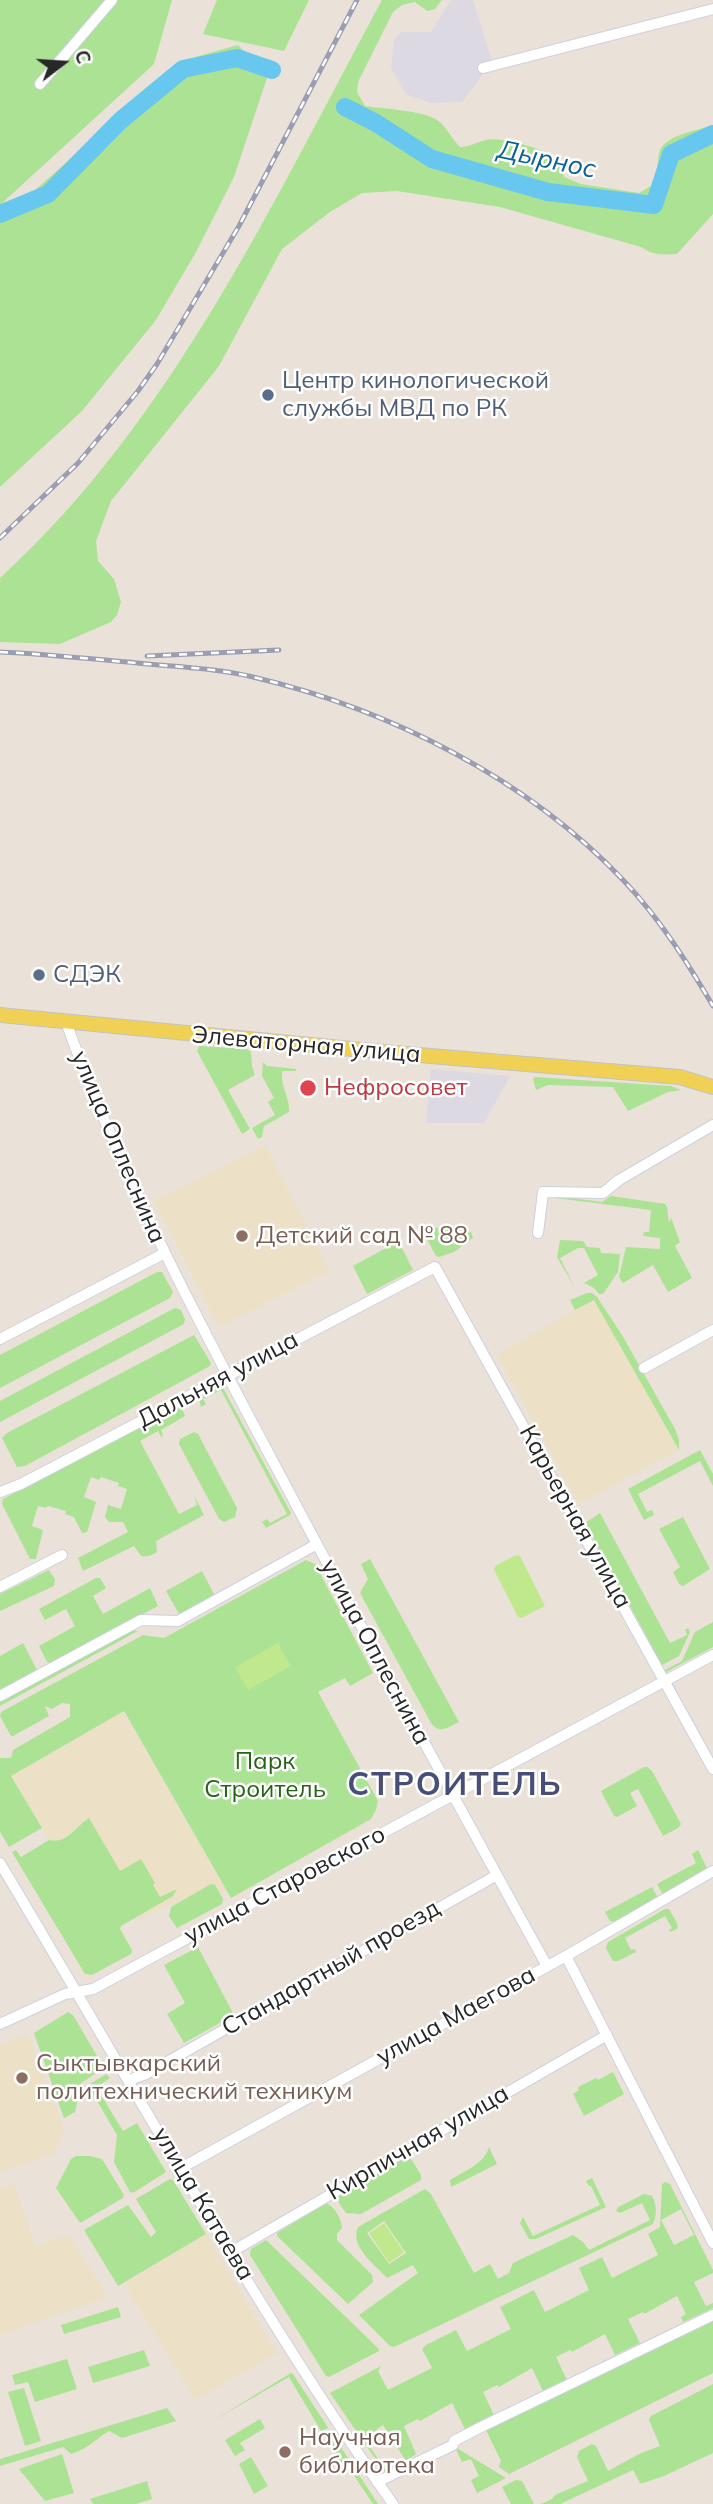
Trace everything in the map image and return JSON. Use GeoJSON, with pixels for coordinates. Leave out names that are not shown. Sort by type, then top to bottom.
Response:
{"type":"FeatureCollection","features":[{"type":"Feature","properties":{"kind":"main road","name":"Элеваторная улица"},"geometry":{"type":"LineString","coordinates":[[0,1015],[680,1077],[713,1087]]}},
{"type":"Feature","properties":{"kind":"street"},"geometry":{"type":"LineString","coordinates":[[40,84],[112,0]]}},
{"type":"Feature","properties":{"kind":"street"},"geometry":{"type":"LineString","coordinates":[[483,68],[713,9]]}},
{"type":"Feature","properties":{"kind":"street","name":"улица Оплеснина"},"geometry":{"type":"LineString","coordinates":[[66,1021],[102,1115],[163,1254],[317,1544],[547,1966]]}},
{"type":"Feature","properties":{"kind":"street"},"geometry":{"type":"LineString","coordinates":[[538,1233],[543,1192],[603,1193],[619,1180],[713,1125]]}},
{"type":"Feature","properties":{"kind":"street"},"geometry":{"type":"LineString","coordinates":[[0,1339],[163,1254]]}},
{"type":"Feature","properties":{"kind":"street","name":"Дальняя улица"},"geometry":{"type":"LineString","coordinates":[[0,1492],[435,1267]]}},
{"type":"Feature","properties":{"kind":"street","name":"Карьерная улица"},"geometry":{"type":"LineString","coordinates":[[435,1267],[712,1763]]}},
{"type":"Feature","properties":{"kind":"street"},"geometry":{"type":"LineString","coordinates":[[644,1368],[713,1330]]}},
{"type":"Feature","properties":{"kind":"street"},"geometry":{"type":"LineString","coordinates":[[0,1696],[141,1620],[178,1621],[317,1544]]}},
{"type":"Feature","properties":{"kind":"street"},"geometry":{"type":"LineString","coordinates":[[0,1587],[62,1555]]}},
{"type":"Feature","properties":{"kind":"street","name":"улица Старовского"},"geometry":{"type":"LineString","coordinates":[[0,2024],[65,1994],[93,1989],[713,1655]]}},
{"type":"Feature","properties":{"kind":"street","name":"улица Катаева"},"geometry":{"type":"LineString","coordinates":[[0,1863],[230,2252],[292,2352],[393,2504]]}},
{"type":"Feature","properties":{"kind":"street"},"geometry":{"type":"LineString","coordinates":[[547,1966],[713,1871]]}},
{"type":"Feature","properties":{"kind":"street","name":"Стандартный проезд"},"geometry":{"type":"LineString","coordinates":[[129,2080],[146,2074],[496,1875]]}},
{"type":"Feature","properties":{"kind":"street"},"geometry":{"type":"LineString","coordinates":[[566,1956],[713,2243]]}},
{"type":"Feature","properties":{"kind":"street","name":"улица Маегова"},"geometry":{"type":"LineString","coordinates":[[181,2168],[547,1966]]}},
{"type":"Feature","properties":{"kind":"street","name":"Кирпичная улица"},"geometry":{"type":"LineString","coordinates":[[230,2252],[607,2035]]}},
{"type":"Feature","properties":{"kind":"street"},"geometry":{"type":"LineString","coordinates":[[377,2482],[453,2445],[454,2441],[485,2425],[713,2315]]}},
{"type":"Feature","properties":{"kind":"shaded area"},"geometry":{"type":"Polygon","coordinates":[[[451,0],[473,0],[491,58],[481,77],[462,102],[430,103],[406,94],[391,68],[394,40],[401,32],[431,32],[451,0]]]}},
{"type":"Feature","properties":{"kind":"shaded area"},"geometry":{"type":"Polygon","coordinates":[[[431,1069],[510,1076],[484,1123],[426,1123],[431,1069]]]}},
{"type":"Feature","properties":{"kind":"shaded area","name":"Детский сад № 88"},"geometry":{"type":"Polygon","coordinates":[[[265,1145],[329,1271],[219,1327],[154,1201],[265,1145]]]}},
{"type":"Feature","properties":{"kind":"shaded area"},"geometry":{"type":"Polygon","coordinates":[[[594,1299],[679,1450],[579,1504],[496,1355],[594,1299]]]}},
{"type":"Feature","properties":{"kind":"shaded area"},"geometry":{"type":"Polygon","coordinates":[[[123,1712],[226,1890],[178,1915],[171,1904],[141,1920],[102,1853],[69,1873],[11,1776],[123,1712]]]}},
{"type":"Feature","properties":{"kind":"shaded area","name":"Сыктывкарский политехнический техникум"},"geometry":{"type":"Polygon","coordinates":[[[28,2034],[64,2129],[54,2154],[0,2172],[0,2044],[28,2034]]]}},
{"type":"Feature","properties":{"kind":"shaded area"},"geometry":{"type":"Polygon","coordinates":[[[14,2183],[36,2246],[68,2235],[108,2297],[0,2335],[0,2188],[14,2183]]]}},
{"type":"Feature","properties":{"kind":"shaded area"},"geometry":{"type":"Polygon","coordinates":[[[206,2234],[277,2353],[195,2400],[124,2284],[206,2234]]]}},
{"type":"Feature","properties":{"kind":"green space"},"geometry":{"type":"Polygon","coordinates":[[[0,0],[172,0],[154,64],[0,205],[0,0]]]}},
{"type":"Feature","properties":{"kind":"green space"},"geometry":{"type":"Polygon","coordinates":[[[217,0],[309,0],[284,51],[203,34],[217,0]]]}},
{"type":"Feature","properties":{"kind":"green space"},"geometry":{"type":"Polygon","coordinates":[[[382,0],[442,0],[435,9],[427,11],[415,2],[402,5],[393,12],[358,82],[357,92],[365,106],[415,112],[433,118],[442,124],[460,147],[492,139],[532,147],[555,158],[564,177],[581,184],[639,193],[651,186],[659,153],[667,142],[682,134],[713,125],[713,214],[677,254],[667,254],[654,253],[500,207],[397,191],[362,193],[330,212],[282,249],[219,366],[111,501],[96,541],[98,561],[114,579],[121,602],[117,615],[111,622],[60,644],[0,642],[0,578],[62,516],[117,450],[168,379],[215,306],[258,230],[382,0]]]}},
{"type":"Feature","properties":{"kind":"green space"},"geometry":{"type":"Polygon","coordinates":[[[238,45],[268,75],[234,177],[196,252],[156,320],[82,411],[0,487],[0,221],[181,61],[238,45]]]}},
{"type":"Feature","properties":{"kind":"green space"},"geometry":{"type":"Polygon","coordinates":[[[199,1046],[247,1049],[251,1052],[255,1075],[228,1090],[250,1129],[242,1134],[197,1051],[199,1046]]]}},
{"type":"Feature","properties":{"kind":"green space"},"geometry":{"type":"Polygon","coordinates":[[[263,1062],[267,1066],[296,1071],[282,1071],[289,1112],[264,1126],[262,1137],[258,1139],[252,1128],[275,1115],[268,1102],[274,1098],[262,1076],[263,1062]]]}},
{"type":"Feature","properties":{"kind":"green space"},"geometry":{"type":"Polygon","coordinates":[[[533,1079],[671,1086],[681,1090],[668,1092],[628,1111],[613,1087],[548,1085],[536,1090],[533,1079]]]}},
{"type":"Feature","properties":{"kind":"green space"},"geometry":{"type":"Polygon","coordinates":[[[558,1196],[602,1202],[611,1196],[665,1204],[669,1223],[671,1218],[680,1242],[675,1246],[692,1278],[668,1292],[653,1265],[623,1283],[619,1277],[626,1247],[660,1249],[660,1238],[643,1236],[644,1232],[649,1232],[651,1210],[555,1198],[558,1196]]]}},
{"type":"Feature","properties":{"kind":"green space"},"geometry":{"type":"Polygon","coordinates":[[[429,1227],[471,1232],[473,1238],[454,1252],[439,1257],[422,1230],[429,1227]]]}},
{"type":"Feature","properties":{"kind":"green space"},"geometry":{"type":"Polygon","coordinates":[[[560,1240],[583,1241],[587,1247],[600,1248],[601,1253],[620,1254],[618,1272],[603,1294],[584,1283],[598,1275],[584,1248],[578,1248],[560,1258],[575,1288],[557,1257],[560,1240]]]}},
{"type":"Feature","properties":{"kind":"green space"},"geometry":{"type":"Polygon","coordinates":[[[397,1242],[413,1270],[367,1294],[353,1266],[397,1242]]]}},
{"type":"Feature","properties":{"kind":"green space"},"geometry":{"type":"Polygon","coordinates":[[[157,1272],[162,1272],[173,1292],[170,1298],[0,1388],[0,1355],[157,1272]]]}},
{"type":"Feature","properties":{"kind":"green space"},"geometry":{"type":"Polygon","coordinates":[[[587,1293],[597,1297],[622,1335],[675,1429],[679,1450],[594,1300],[575,1310],[570,1300],[587,1293]]]}},
{"type":"Feature","properties":{"kind":"green space"},"geometry":{"type":"Polygon","coordinates":[[[175,1308],[181,1310],[184,1324],[0,1422],[0,1401],[175,1308]]]}},
{"type":"Feature","properties":{"kind":"green space"},"geometry":{"type":"Polygon","coordinates":[[[194,1335],[211,1363],[210,1366],[25,1466],[17,1467],[2,1438],[7,1433],[194,1335]]]}},
{"type":"Feature","properties":{"kind":"green space"},"geometry":{"type":"Polygon","coordinates":[[[222,1386],[291,1513],[266,1528],[262,1522],[267,1519],[270,1523],[287,1514],[221,1390],[203,1399],[206,1404],[201,1407],[199,1399],[222,1386]]]}},
{"type":"Feature","properties":{"kind":"green space"},"geometry":{"type":"Polygon","coordinates":[[[181,1406],[185,1416],[161,1430],[163,1436],[161,1437],[158,1431],[140,1441],[179,1514],[197,1505],[194,1495],[204,1515],[156,1541],[157,1552],[153,1554],[141,1556],[134,1546],[83,1571],[78,1558],[128,1532],[123,1522],[109,1522],[105,1517],[108,1505],[121,1509],[127,1489],[101,1477],[99,1480],[91,1477],[84,1497],[96,1502],[87,1532],[82,1533],[74,1517],[65,1514],[66,1511],[38,1506],[32,1526],[43,1530],[36,1559],[30,1559],[2,1504],[3,1499],[181,1406]]]}},
{"type":"Feature","properties":{"kind":"green space"},"geometry":{"type":"Polygon","coordinates":[[[194,1432],[198,1434],[237,1508],[235,1517],[224,1522],[219,1519],[179,1444],[180,1439],[194,1432]]]}},
{"type":"Feature","properties":{"kind":"green space"},"geometry":{"type":"Polygon","coordinates":[[[700,1450],[713,1474],[713,1486],[700,1461],[638,1494],[647,1512],[652,1510],[654,1515],[644,1520],[628,1489],[700,1450]]]}},
{"type":"Feature","properties":{"kind":"green space"},"geometry":{"type":"Polygon","coordinates":[[[600,1513],[670,1643],[687,1635],[685,1630],[688,1628],[690,1632],[679,1656],[662,1665],[585,1523],[600,1513]]]}},
{"type":"Feature","properties":{"kind":"green space"},"geometry":{"type":"Polygon","coordinates":[[[683,1517],[710,1569],[683,1586],[673,1572],[680,1567],[659,1529],[683,1517]]]}},
{"type":"Feature","properties":{"kind":"green space"},"geometry":{"type":"Polygon","coordinates":[[[516,1555],[520,1556],[545,1606],[522,1618],[518,1617],[494,1570],[495,1566],[516,1555]]]}},
{"type":"Feature","properties":{"kind":"green space"},"geometry":{"type":"Polygon","coordinates":[[[370,1559],[459,1722],[448,1728],[438,1729],[431,1723],[360,1593],[368,1579],[361,1564],[370,1559]]]}},
{"type":"Feature","properties":{"kind":"green space","name":"Парк Строитель"},"geometry":{"type":"Polygon","coordinates":[[[306,1560],[315,1564],[373,1673],[350,1686],[345,1678],[318,1692],[378,1801],[371,1819],[231,1898],[124,1711],[11,1776],[42,1828],[9,1847],[0,1832],[0,1758],[11,1758],[13,1750],[70,1717],[70,1704],[62,1703],[52,1709],[45,1706],[49,1716],[13,1736],[0,1716],[1,1712],[143,1635],[164,1638],[306,1560]]]}},
{"type":"Feature","properties":{"kind":"green space"},"geometry":{"type":"Polygon","coordinates":[[[49,1570],[55,1579],[54,1586],[0,1611],[0,1594],[49,1570]]]}},
{"type":"Feature","properties":{"kind":"green space"},"geometry":{"type":"Polygon","coordinates":[[[202,1571],[215,1596],[179,1614],[166,1591],[202,1571]]]}},
{"type":"Feature","properties":{"kind":"green space"},"geometry":{"type":"Polygon","coordinates":[[[100,1578],[106,1588],[93,1596],[103,1614],[150,1588],[158,1606],[52,1663],[47,1662],[39,1646],[75,1626],[66,1609],[45,1620],[39,1609],[100,1578]]]}},
{"type":"Feature","properties":{"kind":"green space"},"geometry":{"type":"Polygon","coordinates":[[[713,1622],[713,1647],[666,1672],[665,1670],[682,1661],[695,1632],[713,1622]]]}},
{"type":"Feature","properties":{"kind":"green space"},"geometry":{"type":"Polygon","coordinates":[[[131,1630],[138,1631],[0,1706],[0,1701],[131,1630]]]}},
{"type":"Feature","properties":{"kind":"green space"},"geometry":{"type":"Polygon","coordinates":[[[23,1643],[37,1670],[0,1691],[0,1656],[23,1643]]]}},
{"type":"Feature","properties":{"kind":"green space"},"geometry":{"type":"Polygon","coordinates":[[[278,1643],[291,1666],[248,1690],[235,1667],[278,1643]]]}},
{"type":"Feature","properties":{"kind":"green space"},"geometry":{"type":"Polygon","coordinates":[[[644,1767],[652,1771],[681,1824],[663,1836],[638,1789],[630,1793],[637,1806],[617,1817],[601,1791],[644,1767]]]}},
{"type":"Feature","properties":{"kind":"green space"},"geometry":{"type":"Polygon","coordinates":[[[89,1818],[120,1871],[141,1859],[160,1897],[177,1889],[173,1896],[121,1926],[120,1929],[132,1950],[131,1954],[92,1975],[85,1974],[12,1852],[16,1850],[21,1857],[49,1840],[61,1840],[89,1818]]]}},
{"type":"Feature","properties":{"kind":"green space"},"geometry":{"type":"Polygon","coordinates":[[[698,1850],[707,1868],[663,1895],[657,1884],[696,1863],[692,1854],[698,1850]]]}},
{"type":"Feature","properties":{"kind":"green space"},"geometry":{"type":"Polygon","coordinates":[[[211,1884],[215,1885],[223,1899],[222,1904],[177,1928],[169,1916],[171,1907],[211,1884]]]}},
{"type":"Feature","properties":{"kind":"green space"},"geometry":{"type":"Polygon","coordinates":[[[652,1887],[658,1898],[615,1922],[610,1921],[605,1912],[652,1887]]]}},
{"type":"Feature","properties":{"kind":"green space"},"geometry":{"type":"Polygon","coordinates":[[[669,1909],[678,1925],[677,1929],[670,1932],[672,1928],[665,1916],[625,1938],[631,1950],[635,1949],[636,1952],[613,1961],[606,1948],[608,1942],[669,1909]]]}},
{"type":"Feature","properties":{"kind":"green space"},"geometry":{"type":"Polygon","coordinates":[[[198,1947],[234,2015],[184,2043],[167,2014],[185,2003],[164,1965],[198,1947]]]}},
{"type":"Feature","properties":{"kind":"green space"},"geometry":{"type":"Polygon","coordinates":[[[68,2012],[73,2015],[104,2068],[81,2083],[75,2112],[64,2118],[34,2033],[68,2012]]]}},
{"type":"Feature","properties":{"kind":"green space"},"geometry":{"type":"Polygon","coordinates":[[[613,2072],[624,2094],[584,2116],[573,2094],[579,2090],[578,2087],[613,2072]]]}},
{"type":"Feature","properties":{"kind":"green space"},"geometry":{"type":"Polygon","coordinates":[[[106,2074],[110,2078],[96,2087],[123,2131],[137,2123],[166,2172],[133,2193],[114,2162],[117,2135],[90,2089],[90,2084],[106,2074]]]}},
{"type":"Feature","properties":{"kind":"green space"},"geometry":{"type":"Polygon","coordinates":[[[489,2147],[497,2164],[451,2187],[450,2180],[479,2162],[489,2147]]]}},
{"type":"Feature","properties":{"kind":"green space"},"geometry":{"type":"Polygon","coordinates":[[[76,2156],[102,2159],[124,2195],[80,2223],[56,2188],[71,2159],[76,2156]]]}},
{"type":"Feature","properties":{"kind":"green space"},"geometry":{"type":"Polygon","coordinates":[[[410,2157],[421,2175],[421,2180],[361,2214],[346,2213],[339,2203],[339,2196],[410,2157]]]}},
{"type":"Feature","properties":{"kind":"green space"},"geometry":{"type":"Polygon","coordinates":[[[592,2178],[606,2207],[536,2239],[529,2239],[520,2223],[523,2217],[533,2236],[600,2205],[586,2181],[592,2178]]]}},
{"type":"Feature","properties":{"kind":"green space"},"geometry":{"type":"Polygon","coordinates":[[[170,2179],[206,2234],[118,2286],[84,2230],[128,2205],[151,2237],[156,2232],[136,2199],[170,2179]]]}},
{"type":"Feature","properties":{"kind":"green space"},"geometry":{"type":"Polygon","coordinates":[[[662,2184],[670,2184],[713,2270],[713,2273],[694,2282],[706,2306],[713,2303],[713,2308],[683,2322],[681,2317],[686,2314],[677,2296],[644,2314],[643,2312],[628,2319],[640,2343],[615,2355],[605,2334],[572,2352],[570,2350],[556,2357],[567,2380],[543,2391],[532,2368],[499,2387],[497,2385],[483,2392],[494,2415],[465,2429],[452,2403],[420,2421],[418,2419],[404,2426],[416,2454],[406,2461],[383,2425],[364,2439],[387,2471],[385,2473],[330,2393],[381,2366],[378,2371],[388,2390],[432,2368],[422,2349],[456,2330],[467,2351],[511,2329],[500,2307],[534,2290],[545,2312],[589,2290],[579,2268],[602,2257],[612,2278],[658,2255],[648,2234],[660,2227],[662,2184]],[[681,2209],[661,2220],[674,2245],[694,2235],[681,2209]]]}},
{"type":"Feature","properties":{"kind":"green space"},"geometry":{"type":"Polygon","coordinates":[[[425,2189],[431,2194],[474,2273],[490,2264],[498,2279],[509,2273],[513,2263],[573,2235],[589,2250],[650,2220],[642,2203],[620,2213],[616,2211],[618,2207],[644,2194],[652,2196],[656,2210],[653,2224],[394,2347],[359,2315],[418,2273],[413,2265],[387,2278],[360,2248],[356,2234],[358,2227],[425,2189]],[[384,2221],[367,2233],[389,2264],[406,2253],[384,2221]]]}},
{"type":"Feature","properties":{"kind":"green space"},"geometry":{"type":"Polygon","coordinates":[[[326,2203],[335,2210],[341,2221],[342,2228],[337,2234],[337,2240],[372,2275],[373,2282],[348,2304],[277,2236],[277,2233],[326,2203]]]}},
{"type":"Feature","properties":{"kind":"green space"},"geometry":{"type":"Polygon","coordinates":[[[384,2223],[404,2252],[389,2263],[369,2233],[384,2223]]]}},
{"type":"Feature","properties":{"kind":"green space"},"geometry":{"type":"Polygon","coordinates":[[[266,2240],[379,2351],[329,2377],[326,2376],[250,2255],[251,2249],[266,2240]]]}},
{"type":"Feature","properties":{"kind":"green space"},"geometry":{"type":"Polygon","coordinates":[[[118,2307],[121,2317],[64,2334],[61,2325],[118,2307]]]}},
{"type":"Feature","properties":{"kind":"green space"},"geometry":{"type":"Polygon","coordinates":[[[713,2319],[713,2373],[509,2474],[499,2467],[501,2461],[486,2430],[713,2319]]]}},
{"type":"Feature","properties":{"kind":"green space"},"geometry":{"type":"Polygon","coordinates":[[[144,2350],[150,2366],[93,2383],[88,2367],[144,2350]]]}},
{"type":"Feature","properties":{"kind":"green space"},"geometry":{"type":"Polygon","coordinates":[[[67,2359],[77,2389],[35,2402],[28,2382],[15,2385],[12,2375],[67,2359]]]}},
{"type":"Feature","properties":{"kind":"green space"},"geometry":{"type":"Polygon","coordinates":[[[293,2374],[378,2504],[373,2504],[345,2462],[340,2462],[325,2437],[331,2434],[328,2428],[321,2431],[289,2377],[214,2420],[293,2374]]]}},
{"type":"Feature","properties":{"kind":"green space"},"geometry":{"type":"Polygon","coordinates":[[[713,2384],[713,2453],[643,2483],[640,2483],[633,2470],[560,2504],[541,2504],[588,2481],[577,2457],[579,2451],[592,2444],[596,2446],[608,2471],[660,2446],[649,2420],[651,2416],[713,2384]]]}},
{"type":"Feature","properties":{"kind":"green space"},"geometry":{"type":"Polygon","coordinates":[[[24,2388],[41,2441],[25,2446],[8,2392],[24,2388]]]}},
{"type":"Feature","properties":{"kind":"green space"},"geometry":{"type":"Polygon","coordinates":[[[167,2408],[176,2421],[122,2438],[109,2431],[87,2447],[71,2454],[63,2447],[0,2466],[0,2459],[167,2408]]]}},
{"type":"Feature","properties":{"kind":"green space"},"geometry":{"type":"Polygon","coordinates":[[[260,2419],[265,2428],[240,2443],[245,2450],[235,2456],[225,2440],[260,2419]]]}},
{"type":"Feature","properties":{"kind":"green space"},"geometry":{"type":"Polygon","coordinates":[[[455,2447],[506,2478],[477,2493],[471,2480],[479,2476],[471,2459],[462,2462],[455,2447]]]}},
{"type":"Feature","properties":{"kind":"green space"},"geometry":{"type":"Polygon","coordinates":[[[62,2454],[74,2493],[45,2501],[19,2469],[62,2454]]]}},
{"type":"Feature","properties":{"kind":"green space"},"geometry":{"type":"Polygon","coordinates":[[[251,2457],[268,2486],[254,2494],[239,2464],[251,2457]]]}},
{"type":"Feature","properties":{"kind":"green space"},"geometry":{"type":"Polygon","coordinates":[[[516,2480],[522,2481],[534,2504],[511,2504],[502,2487],[516,2480]]]}},
{"type":"Feature","properties":{"kind":"green space"},"geometry":{"type":"Polygon","coordinates":[[[147,2481],[152,2499],[136,2504],[93,2504],[90,2499],[147,2481]]]}},
{"type":"Feature","properties":{"kind":"waterway","name":"Дырнос"},"geometry":{"type":"LineString","coordinates":[[0,214],[48,194],[120,121],[183,69],[237,58],[272,70]]}},
{"type":"Feature","properties":{"kind":"waterway","name":"Дырнос"},"geometry":{"type":"LineString","coordinates":[[345,107],[376,123],[432,159],[548,192],[654,205],[671,154],[713,134]]}},
{"type":"Feature","properties":{"kind":"railway"},"geometry":{"type":"LineString","coordinates":[[0,538],[78,463],[157,364],[239,226],[357,0]]}},
{"type":"Feature","properties":{"kind":"railway"},"geometry":{"type":"LineString","coordinates":[[147,656],[279,650]]}},
{"type":"Feature","properties":{"kind":"railway"},"geometry":{"type":"LineString","coordinates":[[0,652],[195,668],[253,677],[355,708],[405,729],[500,780],[586,844],[649,910],[713,1006]]}},
{"type":"Feature","properties":{"kind":"place","name":"Центр кинологической службы МВД по РК"},"geometry":{"type":"Point","coordinates":[268,395]}},
{"type":"Feature","properties":{"kind":"place","name":"СДЭК"},"geometry":{"type":"Point","coordinates":[39,975]}},
{"type":"Feature","properties":{"kind":"place","name":"Нефросовет"},"geometry":{"type":"Point","coordinates":[308,1088]}},
{"type":"Feature","properties":{"kind":"place","name":"Детский сад № 88"},"geometry":{"type":"Point","coordinates":[242,1236]}},
{"type":"Feature","properties":{"kind":"place","name":"Сыктывкарский политехнический техникум"},"geometry":{"type":"Point","coordinates":[22,2078]}},
{"type":"Feature","properties":{"kind":"place","name":"Научная библиотека"},"geometry":{"type":"Point","coordinates":[285,2452]}},
{"type":"Feature","properties":{"kind":"district","name":"СТРОИТЕЛЬ"},"geometry":{"type":"Point","coordinates":[455,1785]}}]}
